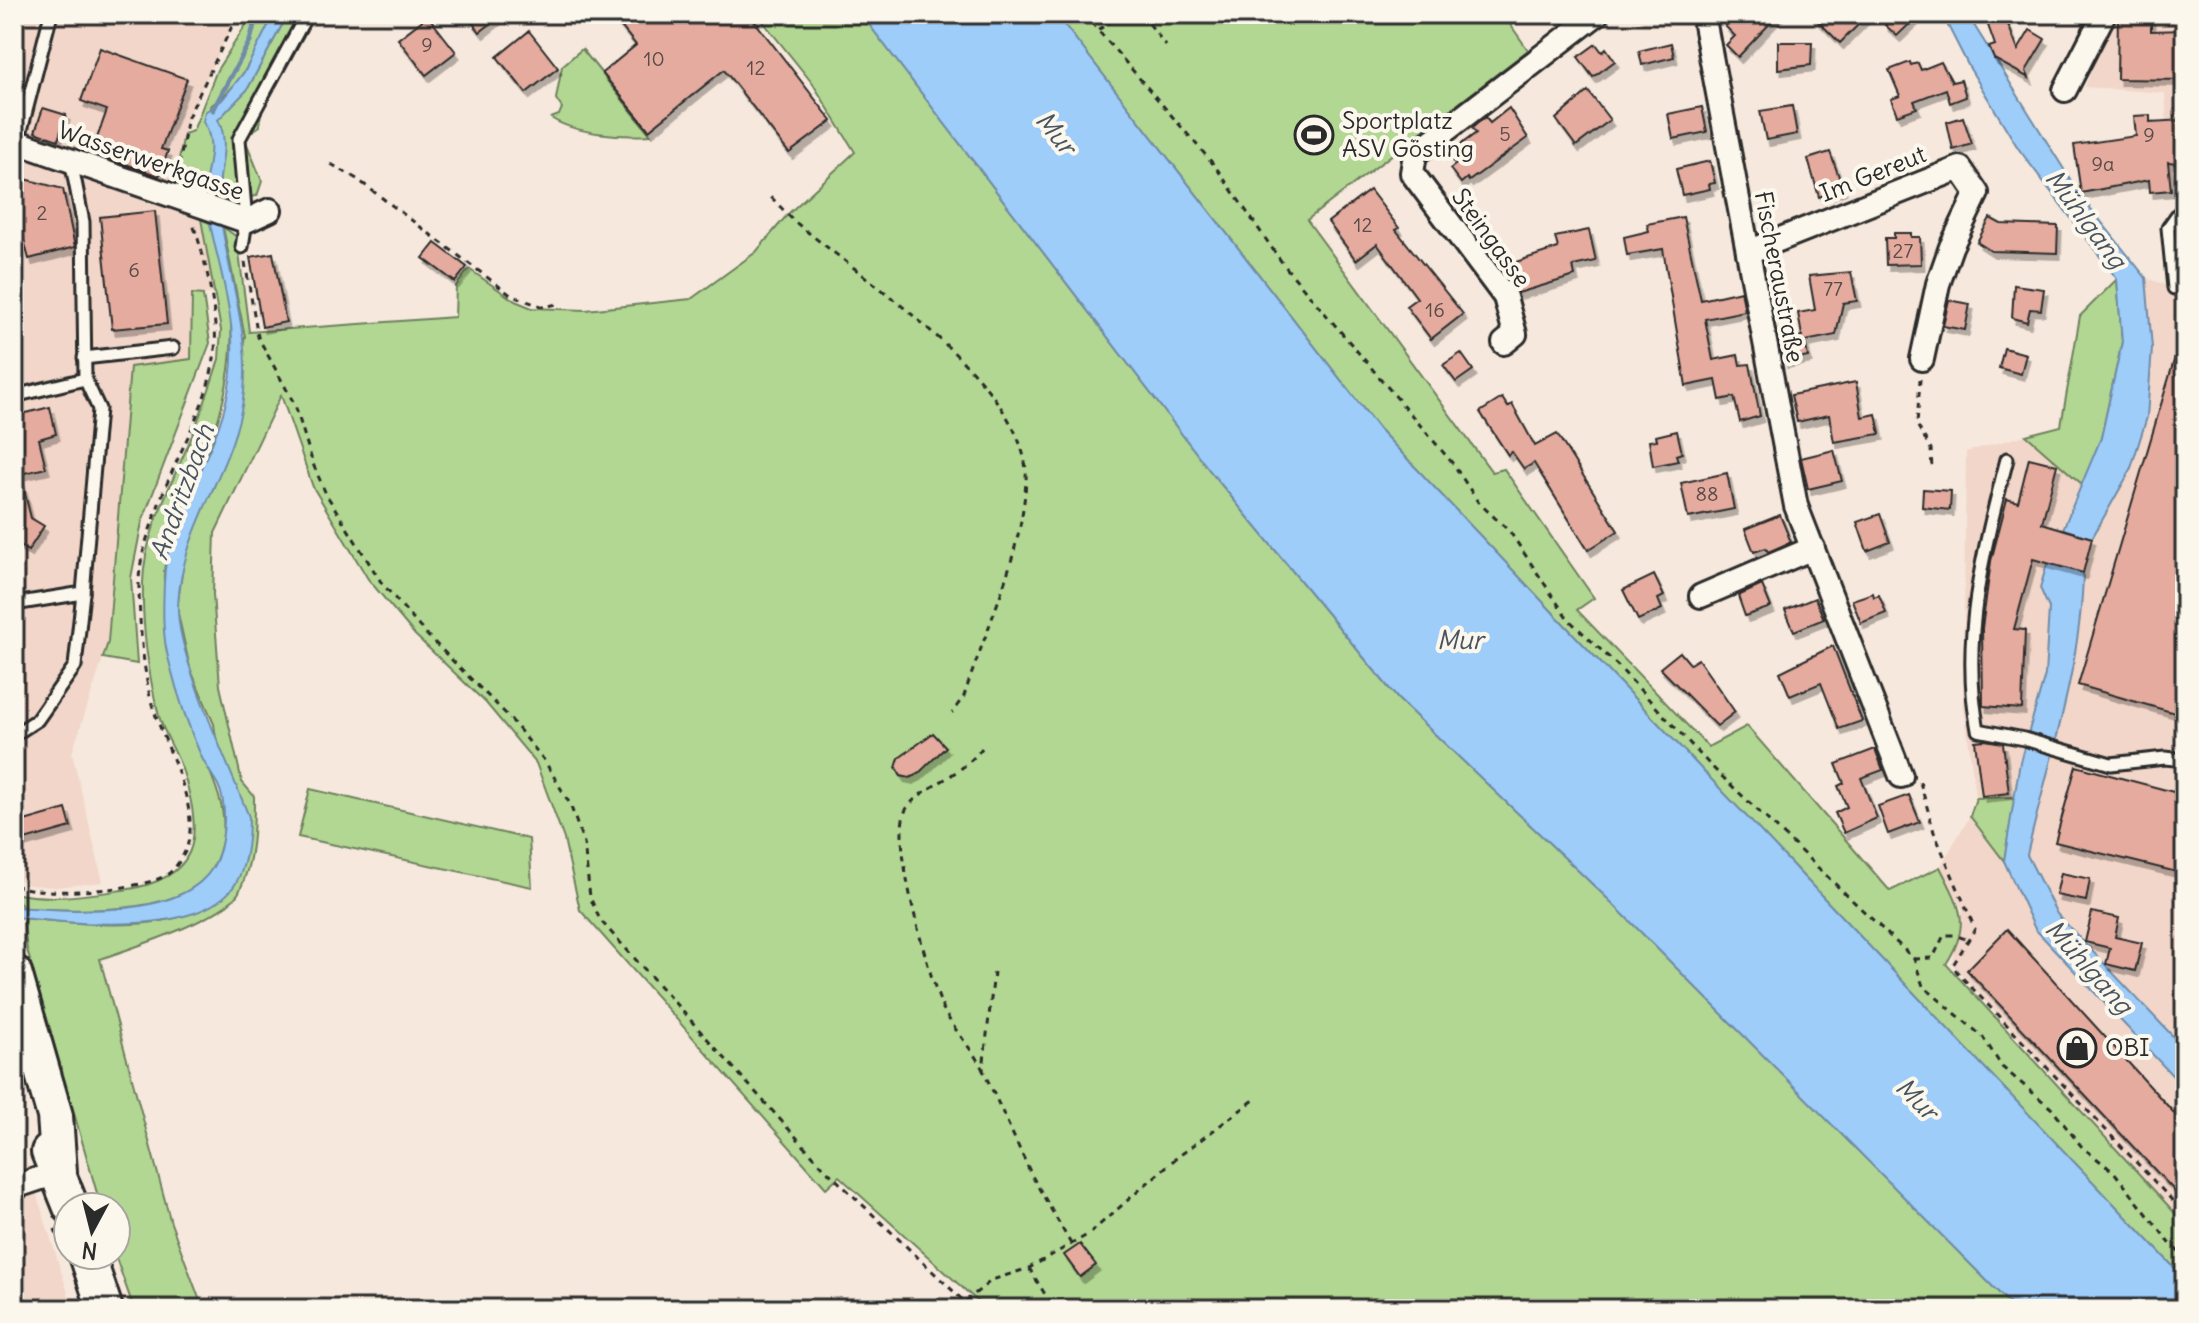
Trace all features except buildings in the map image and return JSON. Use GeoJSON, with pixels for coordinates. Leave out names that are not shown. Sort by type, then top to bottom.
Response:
{"type":"FeatureCollection","features":[{"type":"Feature","properties":{"kind":"main road"},"geometry":{"type":"LineString","coordinates":[[14,973],[55,1116],[59,1172]]}},
{"type":"Feature","properties":{"kind":"main road"},"geometry":{"type":"LineString","coordinates":[[14,1026],[43,1140],[66,1191]]}},
{"type":"Feature","properties":{"kind":"main road"},"geometry":{"type":"LineString","coordinates":[[92,1271],[105,1309]]}},
{"type":"Feature","properties":{"kind":"street","name":"Steingasse"},"geometry":{"type":"LineString","coordinates":[[1504,343],[1515,334],[1505,297],[1412,173],[1415,154],[1597,14]]}},
{"type":"Feature","properties":{"kind":"street"},"geometry":{"type":"LineString","coordinates":[[2065,90],[2104,14]]}},
{"type":"Feature","properties":{"kind":"street","name":"Fischeraustraße"},"geometry":{"type":"LineString","coordinates":[[1709,18],[1748,252],[1796,506],[1901,776]]}},
{"type":"Feature","properties":{"kind":"street","name":"Wasserwerkgasse"},"geometry":{"type":"LineString","coordinates":[[16,142],[237,218],[270,210]]}},
{"type":"Feature","properties":{"kind":"street","name":"Im Gereut"},"geometry":{"type":"LineString","coordinates":[[1748,252],[1960,168],[1977,193],[1951,247],[1938,284],[1922,359]]}},
{"type":"Feature","properties":{"kind":"street"},"geometry":{"type":"LineString","coordinates":[[1701,596],[1813,548]]}},
{"type":"Feature","properties":{"kind":"street"},"geometry":{"type":"LineString","coordinates":[[14,1187],[59,1172]]}},
{"type":"Feature","properties":{"kind":"lane"},"geometry":{"type":"LineString","coordinates":[[16,142],[51,14]]}},
{"type":"Feature","properties":{"kind":"lane"},"geometry":{"type":"LineString","coordinates":[[242,247],[237,218],[239,139],[307,14]]}},
{"type":"Feature","properties":{"kind":"lane"},"geometry":{"type":"LineString","coordinates":[[14,735],[37,720],[75,666],[83,593],[99,409],[85,379],[83,222],[71,161]]}},
{"type":"Feature","properties":{"kind":"lane"},"geometry":{"type":"LineString","coordinates":[[2174,288],[2168,228],[2178,214],[2185,214]]}},
{"type":"Feature","properties":{"kind":"lane"},"geometry":{"type":"LineString","coordinates":[[84,358],[173,348]]}},
{"type":"Feature","properties":{"kind":"lane"},"geometry":{"type":"LineString","coordinates":[[14,396],[85,379]]}},
{"type":"Feature","properties":{"kind":"lane"},"geometry":{"type":"LineString","coordinates":[[2007,459],[1978,572],[1970,689],[1978,730],[2024,739],[2111,764],[2165,758],[2185,760]]}},
{"type":"Feature","properties":{"kind":"lane"},"geometry":{"type":"LineString","coordinates":[[14,604],[83,593]]}},
{"type":"Feature","properties":{"kind":"path"},"geometry":{"type":"LineString","coordinates":[[14,885],[54,893],[147,883],[168,874],[187,848],[189,824],[181,779],[163,739],[148,690],[139,581],[150,528],[215,356],[201,243],[176,173],[188,117],[238,14]]}},
{"type":"Feature","properties":{"kind":"path"},"geometry":{"type":"LineString","coordinates":[[1084,14],[1215,166],[1283,264],[1454,465],[1478,502],[1510,532],[1568,619],[1710,765],[1914,959],[1923,986],[1983,1037],[2002,1067],[2051,1108],[2082,1147],[2114,1172],[2173,1247],[2185,1257]]}},
{"type":"Feature","properties":{"kind":"path"},"geometry":{"type":"LineString","coordinates":[[1098,30],[1122,14]]}},
{"type":"Feature","properties":{"kind":"path"},"geometry":{"type":"LineString","coordinates":[[1142,14],[1166,46]]}},
{"type":"Feature","properties":{"kind":"path"},"geometry":{"type":"LineString","coordinates":[[331,164],[357,179],[512,296],[544,307],[557,304]]}},
{"type":"Feature","properties":{"kind":"path"},"geometry":{"type":"LineString","coordinates":[[771,197],[793,220],[945,344],[1008,415],[1020,439],[1026,478],[1017,539],[964,696],[952,713]]}},
{"type":"Feature","properties":{"kind":"path"},"geometry":{"type":"LineString","coordinates":[[242,247],[258,337],[295,405],[313,464],[326,494],[381,582],[423,631],[509,717],[544,760],[570,804],[584,844],[590,897],[600,920],[824,1168],[972,1309]]}},
{"type":"Feature","properties":{"kind":"path"},"geometry":{"type":"LineString","coordinates":[[1922,359],[1917,425],[1931,449],[1932,471]]}},
{"type":"Feature","properties":{"kind":"path"},"geometry":{"type":"LineString","coordinates":[[982,748],[956,774],[917,798],[905,810],[901,827],[909,891],[941,1005],[983,1070],[1032,1176],[1071,1244]]}},
{"type":"Feature","properties":{"kind":"path"},"geometry":{"type":"LineString","coordinates":[[1893,754],[1913,758],[1934,832],[1972,918],[1975,929],[1953,965],[1957,972],[2185,1214]]}},
{"type":"Feature","properties":{"kind":"path"},"geometry":{"type":"LineString","coordinates":[[1914,959],[1933,958],[1944,935],[1955,935],[1970,941]]}},
{"type":"Feature","properties":{"kind":"path"},"geometry":{"type":"LineString","coordinates":[[983,1070],[994,972]]}},
{"type":"Feature","properties":{"kind":"path"},"geometry":{"type":"LineString","coordinates":[[956,1309],[992,1280],[1029,1268],[1089,1234],[1175,1159],[1258,1097]]}},
{"type":"Feature","properties":{"kind":"path"},"geometry":{"type":"LineString","coordinates":[[14,1229],[20,1224]]}},
{"type":"Feature","properties":{"kind":"path"},"geometry":{"type":"LineString","coordinates":[[1029,1268],[1054,1309]]}},
{"type":"Feature","properties":{"kind":"shaded area"},"geometry":{"type":"Polygon","coordinates":[[[14,14],[238,14],[188,117],[177,173],[205,202],[212,224],[201,220],[215,294],[192,295],[191,359],[130,367],[108,643],[72,753],[103,882],[56,887],[30,885],[14,877],[14,14]]]}},
{"type":"Feature","properties":{"kind":"shaded area"},"geometry":{"type":"Polygon","coordinates":[[[2112,14],[2185,14],[2185,224],[2170,172],[2165,93],[2085,87],[2112,14]]]}},
{"type":"Feature","properties":{"kind":"shaded area"},"geometry":{"type":"Polygon","coordinates":[[[2146,278],[2174,288],[2185,288],[2185,1049],[2057,914],[2027,855],[2071,679],[2083,590],[2049,608],[2045,675],[2020,762],[2015,797],[1976,798],[1963,700],[1966,452],[2026,435],[2083,485],[2152,348],[2146,278]]]}},
{"type":"Feature","properties":{"kind":"shaded area"},"geometry":{"type":"Polygon","coordinates":[[[1970,816],[2004,861],[2035,929],[2185,1089],[2185,1223],[1953,965],[1955,935],[1963,910],[1940,867],[1970,816]]]}},
{"type":"Feature","properties":{"kind":"shaded area"},"geometry":{"type":"Polygon","coordinates":[[[14,1124],[52,1243],[52,1271],[61,1271],[73,1309],[14,1309],[14,1124]]]}},
{"type":"Feature","properties":{"kind":"green space"},"geometry":{"type":"Polygon","coordinates":[[[253,14],[274,14],[241,77],[210,106],[212,147],[206,197],[180,191],[176,174],[184,134],[193,131],[217,70],[253,14]]]}},
{"type":"Feature","properties":{"kind":"green space"},"geometry":{"type":"Polygon","coordinates":[[[288,14],[314,14],[261,106],[260,126],[244,137],[262,181],[257,196],[219,200],[222,127],[217,120],[247,90],[288,14]]]}},
{"type":"Feature","properties":{"kind":"green space"},"geometry":{"type":"Polygon","coordinates":[[[757,14],[861,14],[1210,471],[1398,699],[1609,900],[2015,1309],[986,1309],[839,1176],[826,1188],[580,910],[564,839],[536,763],[486,703],[415,635],[368,579],[313,487],[281,395],[215,533],[213,594],[220,686],[242,782],[254,796],[248,869],[239,892],[216,912],[176,932],[100,959],[171,1223],[203,1309],[134,1309],[121,1271],[132,1271],[132,1191],[96,1191],[27,950],[23,918],[120,924],[168,920],[213,904],[236,883],[214,724],[190,668],[177,609],[185,551],[197,518],[214,487],[245,336],[223,227],[237,237],[249,332],[455,317],[456,286],[469,269],[515,301],[532,308],[586,310],[691,299],[756,252],[788,214],[855,152],[813,84],[757,14]]]}},
{"type":"Feature","properties":{"kind":"green space"},"geometry":{"type":"Polygon","coordinates":[[[1056,14],[1503,14],[1528,50],[1307,220],[1492,472],[1504,469],[1594,598],[1577,610],[1708,747],[1747,726],[1890,891],[1940,867],[1958,904],[1961,926],[1946,964],[2185,1224],[2185,1279],[1379,429],[1056,14]]]}},
{"type":"Feature","properties":{"kind":"green space"},"geometry":{"type":"Polygon","coordinates":[[[582,49],[651,135],[599,133],[573,128],[551,118],[559,115],[562,108],[556,99],[562,66],[582,49]]]}},
{"type":"Feature","properties":{"kind":"green space"},"geometry":{"type":"Polygon","coordinates":[[[201,219],[212,224],[222,259],[229,293],[230,356],[219,418],[170,544],[164,581],[175,654],[188,710],[222,809],[224,826],[221,844],[215,863],[202,881],[182,894],[129,907],[71,910],[23,908],[14,893],[41,897],[68,896],[148,885],[181,865],[189,852],[193,836],[190,796],[155,700],[145,633],[143,583],[149,542],[156,521],[197,423],[219,359],[221,330],[201,219]]]}},
{"type":"Feature","properties":{"kind":"green space"},"geometry":{"type":"Polygon","coordinates":[[[2117,279],[2122,342],[2101,438],[2083,485],[2026,435],[2061,426],[2080,316],[2117,279]]]}},
{"type":"Feature","properties":{"kind":"green space"},"geometry":{"type":"Polygon","coordinates":[[[192,294],[203,295],[210,343],[142,522],[131,578],[137,664],[103,658],[108,642],[130,367],[191,359],[192,294]]]}},
{"type":"Feature","properties":{"kind":"green space"},"geometry":{"type":"Polygon","coordinates":[[[310,789],[529,839],[532,887],[298,837],[310,789]]]}},
{"type":"Feature","properties":{"kind":"green space"},"geometry":{"type":"Polygon","coordinates":[[[2015,797],[2004,861],[1970,816],[1976,798],[2015,797]]]}},
{"type":"Feature","properties":{"kind":"water"},"geometry":{"type":"Polygon","coordinates":[[[274,14],[288,14],[247,90],[218,120],[224,139],[219,202],[242,332],[245,384],[234,436],[187,554],[178,606],[180,627],[195,681],[249,817],[243,868],[236,883],[219,901],[195,913],[165,920],[99,924],[14,917],[14,907],[63,910],[122,908],[176,896],[197,884],[213,867],[220,848],[224,815],[221,794],[197,747],[172,673],[164,632],[164,583],[172,537],[218,428],[230,378],[231,327],[206,204],[210,142],[203,122],[205,112],[222,100],[245,71],[274,14]]]}},
{"type":"Feature","properties":{"kind":"water","name":"Mur"},"geometry":{"type":"Polygon","coordinates":[[[861,14],[1056,14],[1379,429],[2185,1279],[2185,1309],[2015,1309],[1609,900],[1398,699],[1210,471],[861,14]]]}},
{"type":"Feature","properties":{"kind":"water","name":"Mühlgang"},"geometry":{"type":"Polygon","coordinates":[[[1942,14],[1967,14],[2080,195],[2146,278],[2152,348],[2147,417],[2130,471],[2092,538],[2063,529],[2101,438],[2122,342],[2117,279],[2018,148],[1969,67],[1942,14]]]}},
{"type":"Feature","properties":{"kind":"water"},"geometry":{"type":"Polygon","coordinates":[[[2050,554],[2068,568],[2083,573],[2081,609],[2070,680],[2027,855],[2057,914],[2185,1049],[2185,1089],[2035,929],[2004,861],[2020,762],[2045,675],[2049,608],[2040,588],[2050,554]]]}},
{"type":"Feature","properties":{"kind":"waterway"},"geometry":{"type":"LineString","coordinates":[[213,110],[250,41],[257,14]]}},
{"type":"Feature","properties":{"kind":"place","name":"Sportplatz ASV Gösting"},"geometry":{"type":"Point","coordinates":[1314,135]}},
{"type":"Feature","properties":{"kind":"place","name":"OBI"},"geometry":{"type":"Point","coordinates":[2077,1048]}},
{"type":"Feature","properties":{"kind":"water label","name":"Andritzbach"},"geometry":{"type":"Point","coordinates":[182,492]}}]}
